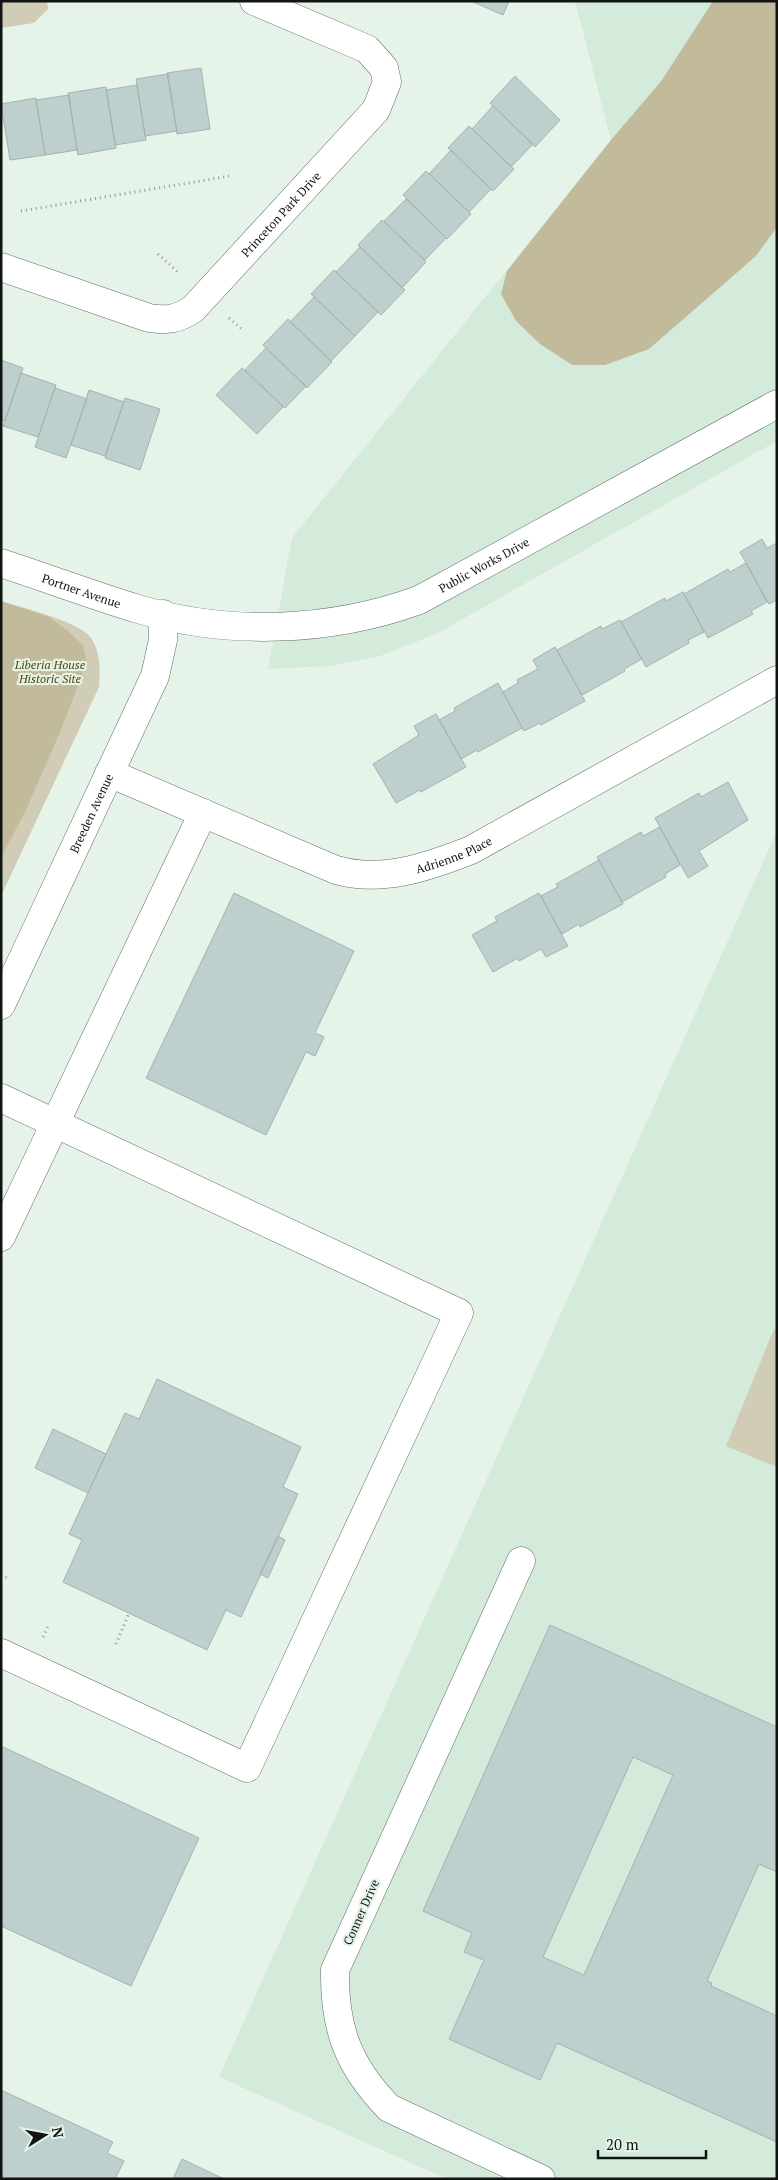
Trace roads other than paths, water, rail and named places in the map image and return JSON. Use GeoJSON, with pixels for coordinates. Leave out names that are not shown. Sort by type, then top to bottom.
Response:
{"type":"FeatureCollection","features":[{"type":"Feature","properties":{"kind":"street","name":"Princeton Park Drive"},"geometry":{"type":"LineString","coordinates":[[1,268],[149,318],[174,319],[193,309],[376,110],[387,82],[384,68],[367,48],[254,1]]}},
{"type":"Feature","properties":{"kind":"street","name":"Public Works Drive"},"geometry":{"type":"LineString","coordinates":[[163,614],[250,628],[320,624],[360,618],[388,611],[419,600],[777,404]]}},
{"type":"Feature","properties":{"kind":"street","name":"Portner Avenue"},"geometry":{"type":"LineString","coordinates":[[1,563],[140,609],[163,614]]}},
{"type":"Feature","properties":{"kind":"street","name":"Breeden Avenue"},"geometry":{"type":"LineString","coordinates":[[1,1005],[155,676],[163,640],[163,614]]}},
{"type":"Feature","properties":{"kind":"street","name":"Adrienne Place"},"geometry":{"type":"LineString","coordinates":[[109,773],[336,870],[354,874],[396,873],[430,865],[471,850],[777,680]]}},
{"type":"Feature","properties":{"kind":"street"},"geometry":{"type":"LineString","coordinates":[[1,1237],[203,813]]}},
{"type":"Feature","properties":{"kind":"street"},"geometry":{"type":"LineString","coordinates":[[1,1098],[459,1313],[247,1768],[1,1653]]}},
{"type":"Feature","properties":{"kind":"street","name":"Conner Drive"},"geometry":{"type":"LineString","coordinates":[[521,1561],[335,1970],[335,2000],[338,2023],[350,2055],[372,2091],[389,2108],[541,2179]]}},
{"type":"Feature","properties":{"kind":"park label","name":"Liberia House Historic Site"},"geometry":{"type":"Point","coordinates":[50,671]}}]}
